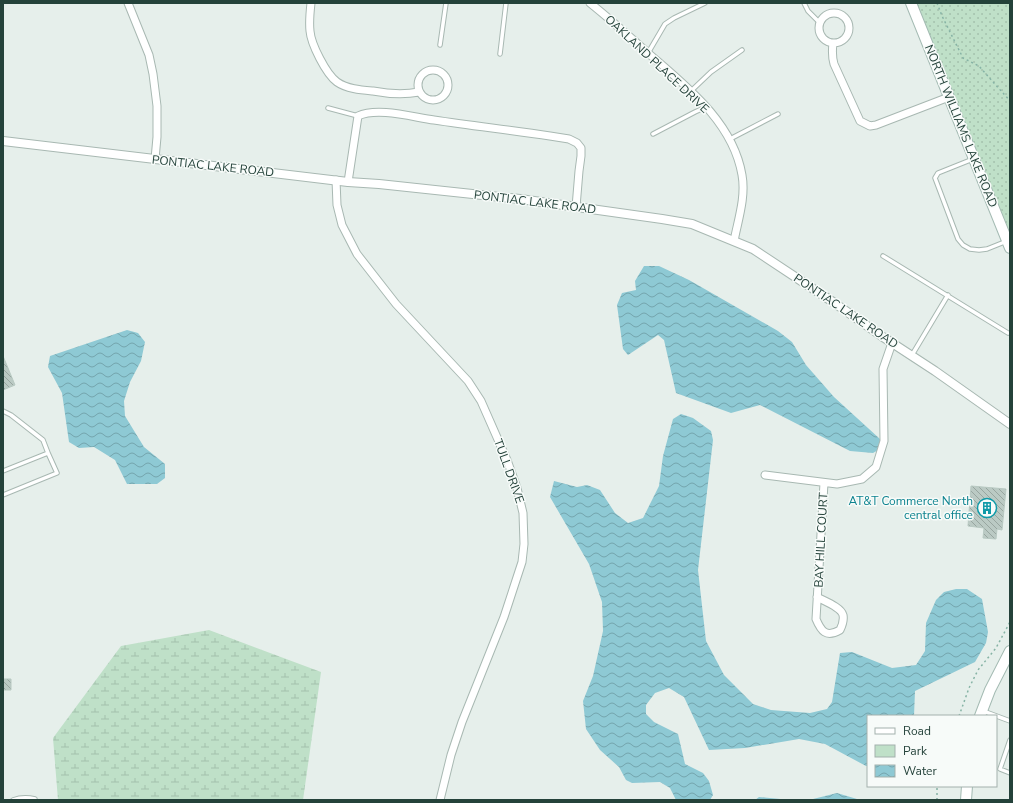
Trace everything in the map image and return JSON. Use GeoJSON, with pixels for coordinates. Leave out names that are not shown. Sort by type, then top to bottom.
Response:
{"type":"FeatureCollection","features":[{"type":"Feature","properties":{"kind":"main road","name":"NORTH WILLIAMS LAKE ROAD"},"geometry":{"type":"LineString","coordinates":[[912,3],[1008,245]]}},
{"type":"Feature","properties":{"kind":"main road"},"geometry":{"type":"LineString","coordinates":[[981,713],[992,685],[1010,651]]}},
{"type":"Feature","properties":{"kind":"main road"},"geometry":{"type":"LineString","coordinates":[[966,800],[967,787]]}},
{"type":"Feature","properties":{"kind":"street"},"geometry":{"type":"LineString","coordinates":[[128,3],[149,54],[153,74],[157,106],[155,160]]}},
{"type":"Feature","properties":{"kind":"street"},"geometry":{"type":"LineString","coordinates":[[311,3],[310,30],[312,41],[326,70],[338,82],[350,88],[391,94],[419,92]]}},
{"type":"Feature","properties":{"kind":"street","name":"OAKLAND PLACE DRIVE"},"geometry":{"type":"LineString","coordinates":[[590,3],[691,91],[706,107],[730,139],[739,161],[743,177],[742,198],[734,241]]}},
{"type":"Feature","properties":{"kind":"street"},"geometry":{"type":"LineString","coordinates":[[837,12],[842,14],[849,22],[849,33],[842,41],[833,43],[826,41],[822,38],[818,28],[819,22],[826,14],[837,12]]}},
{"type":"Feature","properties":{"kind":"street"},"geometry":{"type":"LineString","coordinates":[[833,43],[832,51],[834,64],[860,121],[870,126],[949,97]]}},
{"type":"Feature","properties":{"kind":"street"},"geometry":{"type":"LineString","coordinates":[[428,70],[439,70],[443,73],[448,82],[446,93],[438,99],[427,99],[419,92],[417,82],[419,76],[428,70]]}},
{"type":"Feature","properties":{"kind":"street"},"geometry":{"type":"LineString","coordinates":[[348,182],[358,116],[371,112],[400,114],[569,139],[577,143],[581,148],[581,156],[576,207]]}},
{"type":"Feature","properties":{"kind":"street","name":"PONTIAC LAKE ROAD"},"geometry":{"type":"LineString","coordinates":[[3,141],[348,182],[513,198],[692,224],[753,249],[912,355],[1010,424]]}},
{"type":"Feature","properties":{"kind":"street","name":"TULL DRIVE"},"geometry":{"type":"LineString","coordinates":[[336,180],[337,205],[342,225],[357,254],[396,304],[468,381],[480,401],[508,460],[523,513],[524,544],[522,562],[504,617],[462,722],[451,755],[440,800]]}},
{"type":"Feature","properties":{"kind":"street"},"geometry":{"type":"LineString","coordinates":[[766,475],[837,484],[862,479],[876,467],[884,441],[883,369],[892,343]]}},
{"type":"Feature","properties":{"kind":"street","name":"BAY HILL COURT"},"geometry":{"type":"LineString","coordinates":[[818,597],[833,605],[843,614],[843,621],[840,630],[834,634],[824,632],[820,628],[816,618],[824,483]]}},
{"type":"Feature","properties":{"kind":"lane"},"geometry":{"type":"LineString","coordinates":[[440,45],[446,3]]}},
{"type":"Feature","properties":{"kind":"lane"},"geometry":{"type":"LineString","coordinates":[[500,54],[506,3]]}},
{"type":"Feature","properties":{"kind":"lane"},"geometry":{"type":"LineString","coordinates":[[648,53],[665,24],[705,3]]}},
{"type":"Feature","properties":{"kind":"lane"},"geometry":{"type":"LineString","coordinates":[[804,3],[808,11],[819,22]]}},
{"type":"Feature","properties":{"kind":"lane"},"geometry":{"type":"LineString","coordinates":[[691,91],[711,72],[742,50]]}},
{"type":"Feature","properties":{"kind":"lane"},"geometry":{"type":"LineString","coordinates":[[653,134],[706,107]]}},
{"type":"Feature","properties":{"kind":"lane"},"geometry":{"type":"LineString","coordinates":[[328,108],[358,116]]}},
{"type":"Feature","properties":{"kind":"lane"},"geometry":{"type":"LineString","coordinates":[[730,139],[778,114]]}},
{"type":"Feature","properties":{"kind":"lane"},"geometry":{"type":"LineString","coordinates":[[974,159],[938,173],[935,178],[958,239],[966,247],[974,250],[983,250],[1008,245]]}},
{"type":"Feature","properties":{"kind":"lane"},"geometry":{"type":"LineString","coordinates":[[883,256],[1008,333]]}},
{"type":"Feature","properties":{"kind":"lane"},"geometry":{"type":"LineString","coordinates":[[912,355],[948,295]]}},
{"type":"Feature","properties":{"kind":"lane"},"geometry":{"type":"LineString","coordinates":[[3,411],[11,415],[43,440],[57,473],[3,495]]}},
{"type":"Feature","properties":{"kind":"lane"},"geometry":{"type":"LineString","coordinates":[[3,471],[48,453]]}},
{"type":"Feature","properties":{"kind":"lane"},"geometry":{"type":"LineString","coordinates":[[997,717],[1010,721]]}},
{"type":"Feature","properties":{"kind":"lane"},"geometry":{"type":"LineString","coordinates":[[1010,740],[1000,769],[1010,773]]}},
{"type":"Feature","properties":{"kind":"lane"},"geometry":{"type":"LineString","coordinates":[[13,800],[26,797],[35,800]]}},
{"type":"Feature","properties":{"kind":"path"},"geometry":{"type":"LineString","coordinates":[[936,3],[963,58],[979,66],[1010,101]]}},
{"type":"Feature","properties":{"kind":"path"},"geometry":{"type":"LineString","coordinates":[[959,715],[969,688],[978,670],[996,648],[1010,622]]}},
{"type":"Feature","properties":{"kind":"path"},"geometry":{"type":"LineString","coordinates":[[937,787],[937,800]]}},
{"type":"Feature","properties":{"kind":"green space"},"geometry":{"type":"Polygon","coordinates":[[[915,3],[1010,3],[1010,241],[915,3]]]}},
{"type":"Feature","properties":{"kind":"green space"},"geometry":{"type":"Polygon","coordinates":[[[209,630],[321,672],[303,800],[58,800],[53,738],[121,646],[209,630]]]}},
{"type":"Feature","properties":{"kind":"water"},"geometry":{"type":"Polygon","coordinates":[[[644,266],[659,266],[689,280],[778,331],[792,342],[806,365],[834,397],[880,439],[880,449],[873,453],[850,451],[760,405],[731,413],[676,393],[664,340],[658,335],[628,355],[623,349],[617,305],[622,293],[636,290],[635,281],[644,266]]]}},
{"type":"Feature","properties":{"kind":"water"},"geometry":{"type":"Polygon","coordinates":[[[127,330],[138,333],[145,342],[141,361],[130,382],[124,401],[125,416],[144,447],[165,464],[165,478],[157,484],[127,484],[115,460],[94,447],[79,448],[69,442],[62,393],[48,367],[50,356],[127,330]]]}},
{"type":"Feature","properties":{"kind":"water"},"geometry":{"type":"Polygon","coordinates":[[[681,414],[693,418],[711,431],[713,440],[698,570],[706,641],[724,675],[753,704],[771,710],[810,713],[827,709],[832,702],[840,653],[852,652],[892,668],[916,665],[925,651],[926,623],[936,600],[944,592],[956,589],[967,589],[982,599],[988,632],[986,643],[975,662],[915,691],[914,715],[867,715],[867,766],[825,744],[799,739],[745,748],[709,750],[684,697],[669,688],[655,693],[646,705],[646,714],[654,722],[678,734],[685,764],[703,773],[709,781],[713,795],[710,800],[676,800],[670,788],[660,782],[632,783],[626,780],[619,767],[600,750],[586,729],[583,701],[593,676],[603,631],[602,602],[589,564],[550,497],[554,481],[577,487],[587,485],[600,490],[615,513],[628,523],[643,518],[659,486],[663,456],[673,419],[681,414]]]}},
{"type":"Feature","properties":{"kind":"water"},"geometry":{"type":"Polygon","coordinates":[[[837,793],[858,800],[809,800],[837,793]]]}},
{"type":"Feature","properties":{"kind":"water"},"geometry":{"type":"Polygon","coordinates":[[[759,797],[791,800],[755,800],[759,797]]]}},
{"type":"Feature","properties":{"kind":"building"},"geometry":{"type":"Polygon","coordinates":[[[3,356],[15,385],[3,390],[3,356]]]}},
{"type":"Feature","properties":{"kind":"building","name":"AT&T Commerce North central office"},"geometry":{"type":"Polygon","coordinates":[[[971,486],[1006,489],[1002,530],[997,529],[996,539],[983,538],[984,528],[968,526],[971,486]]]}},
{"type":"Feature","properties":{"kind":"building"},"geometry":{"type":"Polygon","coordinates":[[[3,679],[11,679],[11,690],[3,690],[3,679]]]}},
{"type":"Feature","properties":{"kind":"place","name":"AT&T Commerce North central office"},"geometry":{"type":"Point","coordinates":[987,508]}}]}
